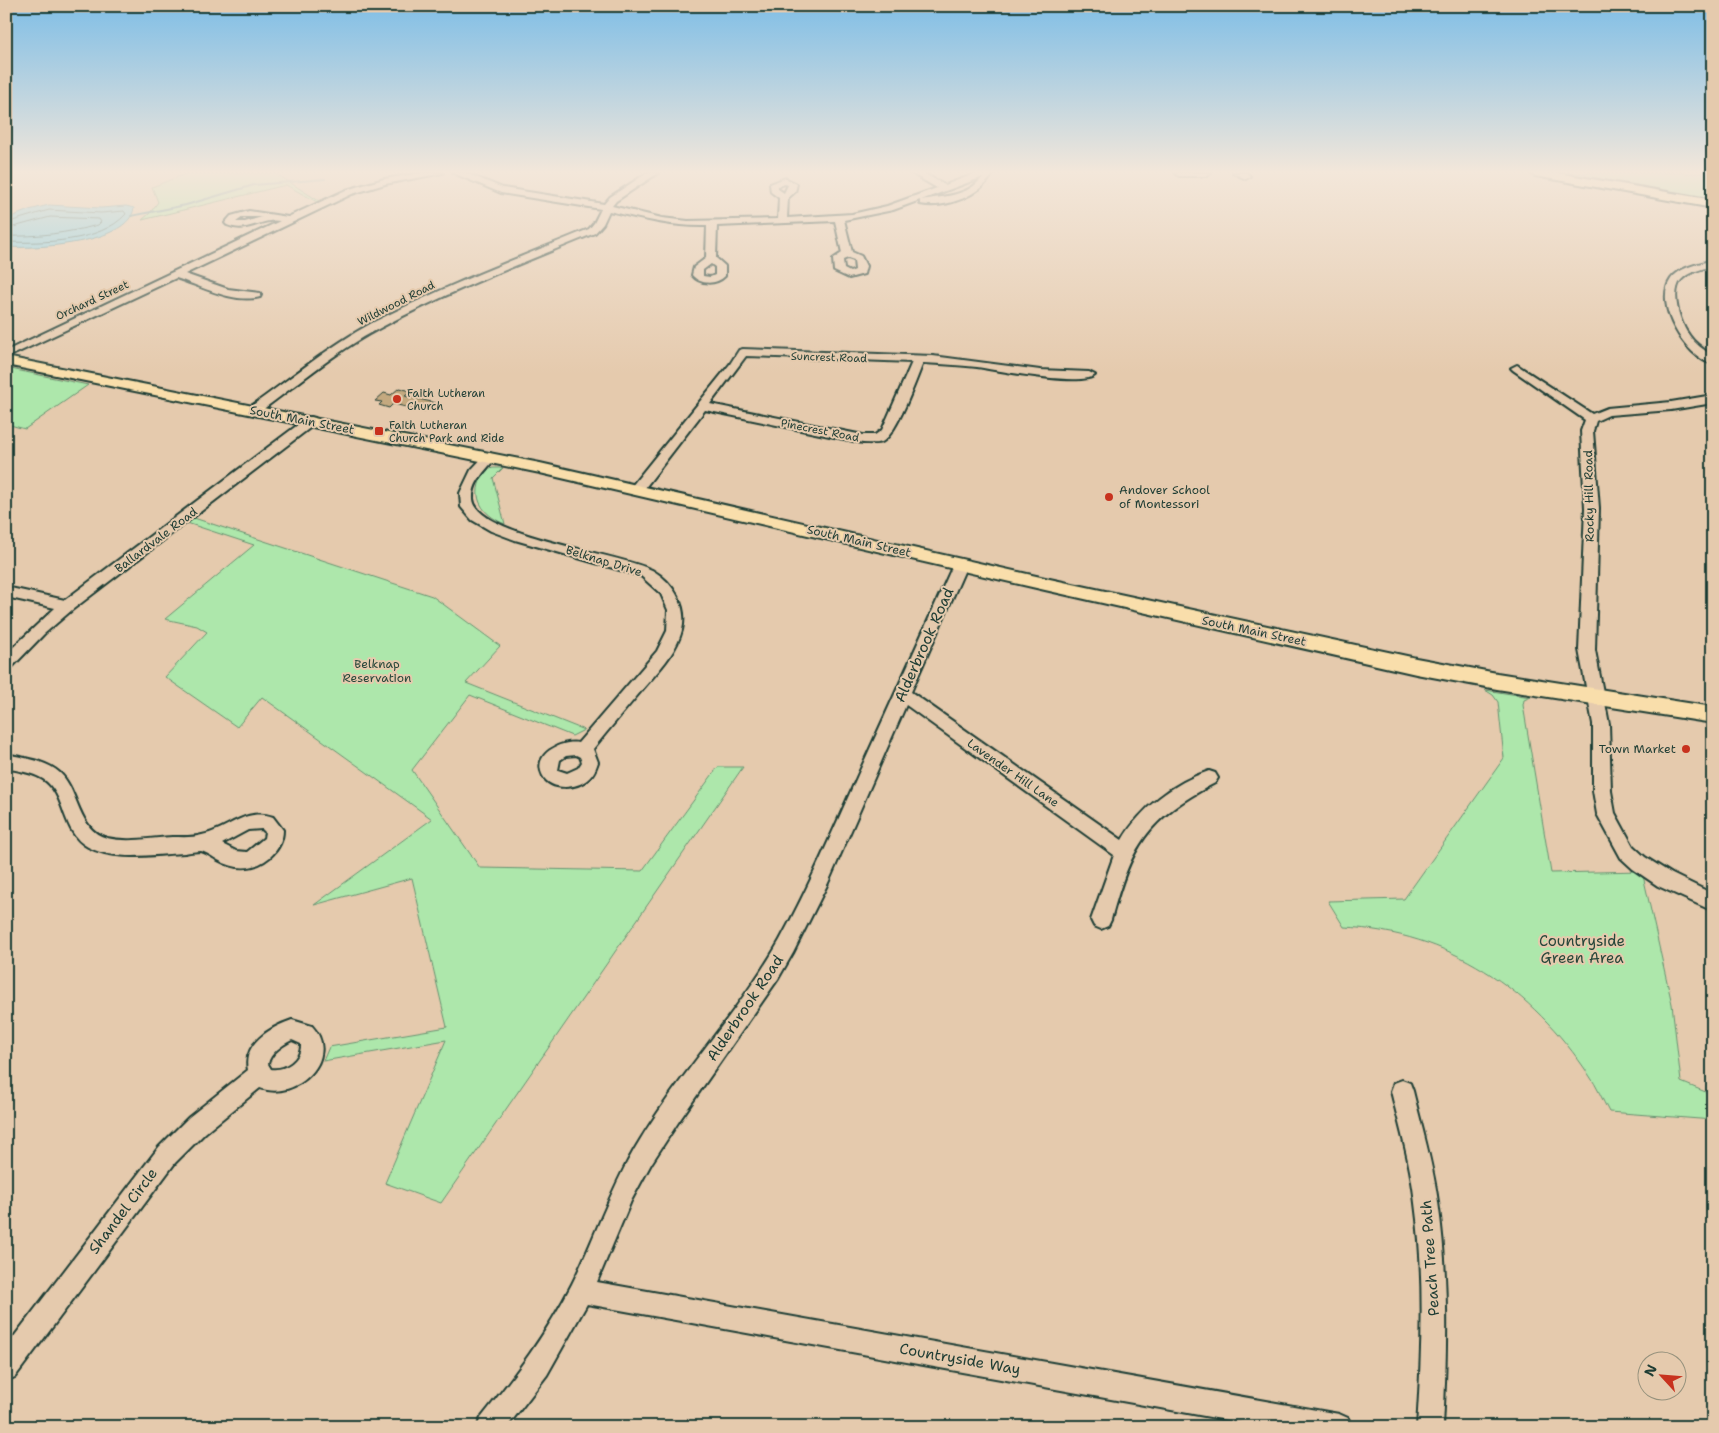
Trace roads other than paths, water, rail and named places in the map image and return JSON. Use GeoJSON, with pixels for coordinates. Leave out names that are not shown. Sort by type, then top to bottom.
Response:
{"type":"FeatureCollection","features":[{"type":"Feature","properties":{"kind":"main road","name":"South Main Street"},"geometry":{"type":"LineString","coordinates":[[6,361],[490,457],[960,565],[1416,666],[1713,715]]}},
{"type":"Feature","properties":{"kind":"street","name":"Orchard Street"},"geometry":{"type":"LineString","coordinates":[[6,355],[246,240]]}},
{"type":"Feature","properties":{"kind":"street","name":"Wildwood Road"},"geometry":{"type":"LineString","coordinates":[[254,410],[365,332],[450,290],[573,240]]}},
{"type":"Feature","properties":{"kind":"street"},"geometry":{"type":"LineString","coordinates":[[711,259],[712,240]]}},
{"type":"Feature","properties":{"kind":"street"},"geometry":{"type":"LineString","coordinates":[[844,240],[847,254]]}},
{"type":"Feature","properties":{"kind":"street"},"geometry":{"type":"LineString","coordinates":[[1713,263],[1691,269],[1682,274],[1672,283],[1670,293],[1679,330],[1689,343],[1713,361]]}},
{"type":"Feature","properties":{"kind":"street"},"geometry":{"type":"LineString","coordinates":[[175,274],[237,295],[256,295]]}},
{"type":"Feature","properties":{"kind":"street","name":"Suncrest Road"},"geometry":{"type":"LineString","coordinates":[[636,490],[736,365],[743,352],[919,359],[961,362],[1039,374],[1089,374]]}},
{"type":"Feature","properties":{"kind":"street","name":"Pinecrest Road"},"geometry":{"type":"LineString","coordinates":[[702,406],[863,439],[878,438],[888,432],[919,359]]}},
{"type":"Feature","properties":{"kind":"street"},"geometry":{"type":"LineString","coordinates":[[1517,368],[1591,419],[1607,412],[1671,406],[1713,399]]}},
{"type":"Feature","properties":{"kind":"street","name":"Rocky Hill Road"},"geometry":{"type":"LineString","coordinates":[[1591,419],[1587,431],[1592,508],[1587,641],[1601,724],[1606,814],[1616,836],[1627,852],[1639,863],[1666,880],[1713,903]]}},
{"type":"Feature","properties":{"kind":"street","name":"Ballardvale Road"},"geometry":{"type":"LineString","coordinates":[[6,664],[39,630],[67,606],[311,422]]}},
{"type":"Feature","properties":{"kind":"street","name":"Belknap Drive"},"geometry":{"type":"LineString","coordinates":[[490,457],[474,475],[467,492],[468,507],[476,518],[500,530],[646,573],[658,580],[674,600],[676,627],[672,641],[582,750]]}},
{"type":"Feature","properties":{"kind":"street","name":"Alderbrook Road"},"geometry":{"type":"LineString","coordinates":[[490,1427],[550,1348],[581,1291],[623,1193],[643,1156],[671,1113],[771,972],[786,947],[819,883],[960,565]]}},
{"type":"Feature","properties":{"kind":"street"},"geometry":{"type":"LineString","coordinates":[[6,592],[67,606]]}},
{"type":"Feature","properties":{"kind":"street","name":"Lavender Hill Lane"},"geometry":{"type":"LineString","coordinates":[[902,694],[1124,852]]}},
{"type":"Feature","properties":{"kind":"street"},"geometry":{"type":"LineString","coordinates":[[6,761],[41,771],[54,778],[80,830],[99,844],[129,847],[202,844]]}},
{"type":"Feature","properties":{"kind":"street"},"geometry":{"type":"LineString","coordinates":[[1101,920],[1113,877],[1124,852],[1140,827],[1164,803],[1189,787],[1209,778]]}},
{"type":"Feature","properties":{"kind":"street","name":"Shandel Circle"},"geometry":{"type":"LineString","coordinates":[[6,1368],[115,1221],[167,1155],[204,1119],[260,1074]]}},
{"type":"Feature","properties":{"kind":"street","name":"Peach Tree Path"},"geometry":{"type":"LineString","coordinates":[[1402,1091],[1422,1172],[1434,1269],[1435,1344],[1430,1427]]}},
{"type":"Feature","properties":{"kind":"street","name":"Countryside Way"},"geometry":{"type":"LineString","coordinates":[[581,1291],[1339,1427]]}},
{"type":"Feature","properties":{"kind":"water"},"geometry":{"type":"Polygon","coordinates":[[[6,240],[88,240],[37,247],[6,247],[6,240]]]}},
{"type":"Feature","properties":{"kind":"place","name":"Faith Lutheran Church"},"geometry":{"type":"Point","coordinates":[397,399]}},
{"type":"Feature","properties":{"kind":"place","name":"Faith Lutheran Church Park and Ride"},"geometry":{"type":"Point","coordinates":[379,431]}},
{"type":"Feature","properties":{"kind":"place","name":"Andover School of Montessori"},"geometry":{"type":"Point","coordinates":[1109,497]}},
{"type":"Feature","properties":{"kind":"place","name":"Town Market"},"geometry":{"type":"Point","coordinates":[1686,749]}},
{"type":"Feature","properties":{"kind":"park label","name":"Belknap Reservation"},"geometry":{"type":"Point","coordinates":[377,671]}},
{"type":"Feature","properties":{"kind":"park label","name":"Countryside Green Area"},"geometry":{"type":"Point","coordinates":[1582,950]}}]}
